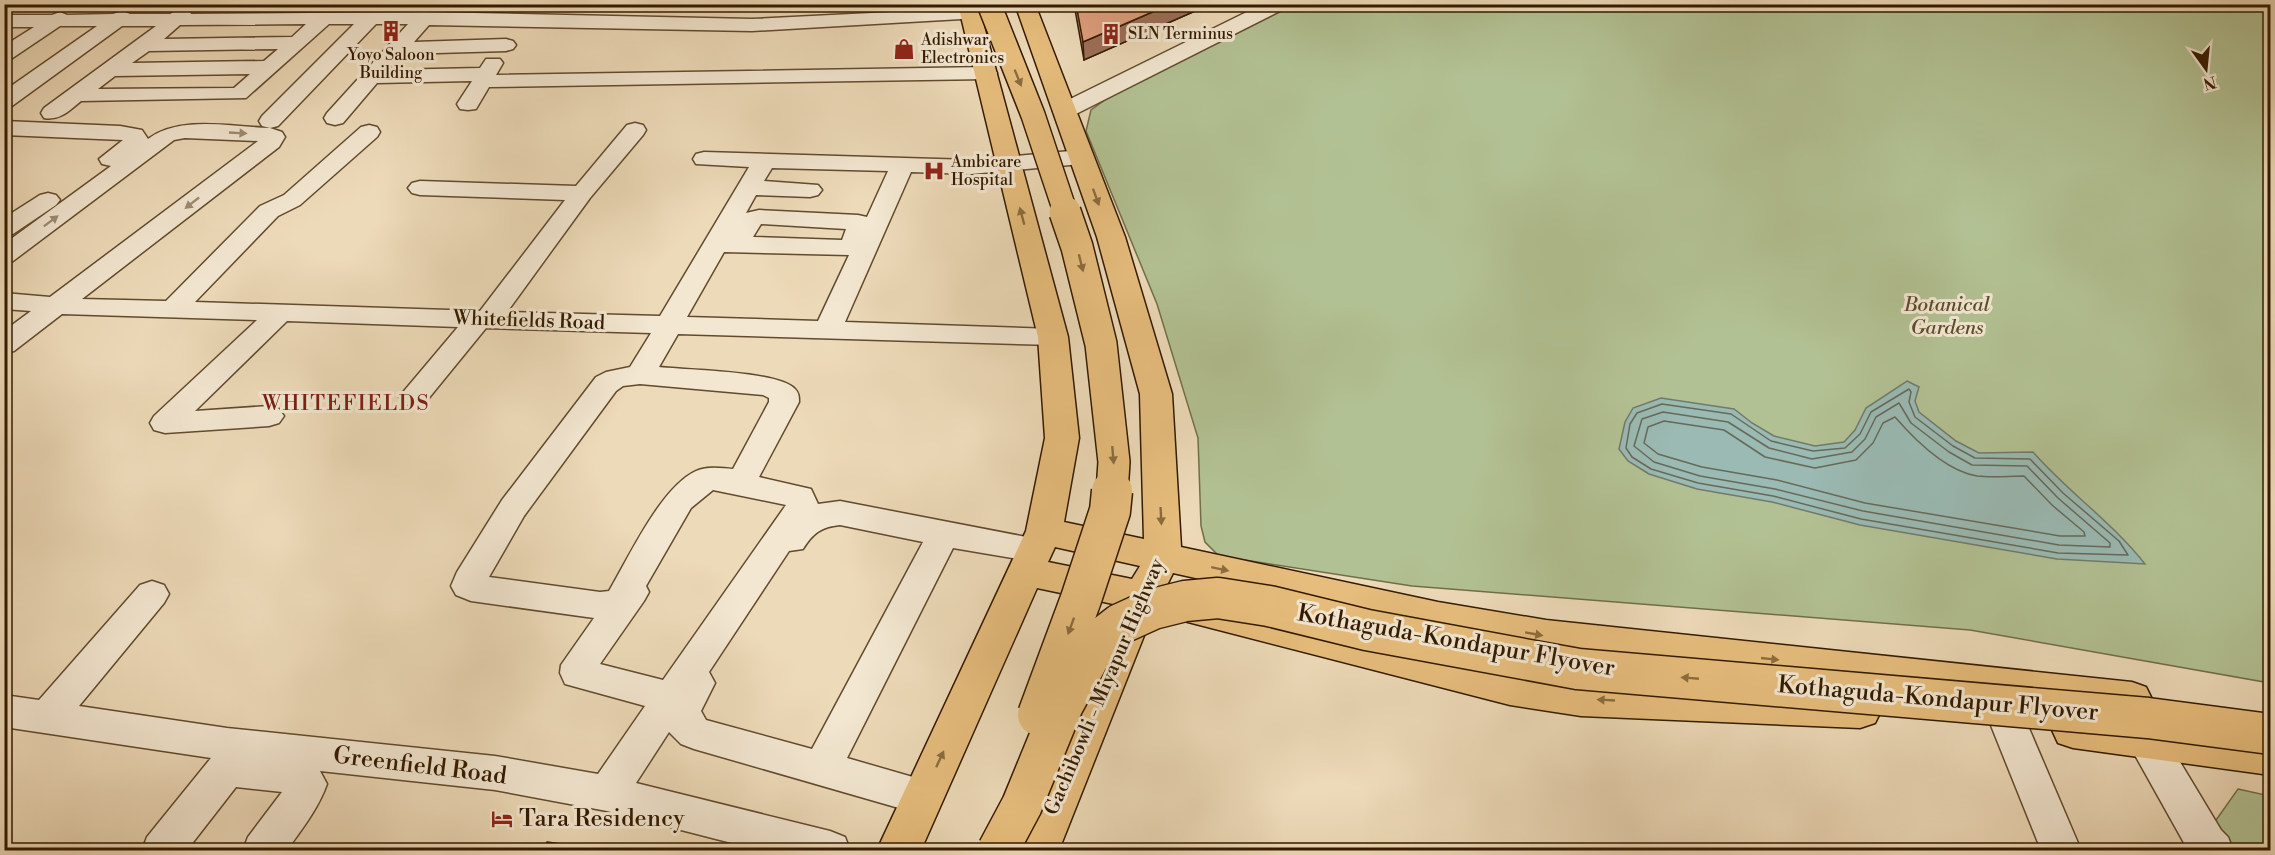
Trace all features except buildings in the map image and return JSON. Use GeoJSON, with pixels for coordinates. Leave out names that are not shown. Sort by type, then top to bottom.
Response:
{"type":"FeatureCollection","features":[{"type":"Feature","properties":{"kind":"main road","name":"Gachibowli - Miyapur Highway"},"geometry":{"type":"LineString","coordinates":[[1025,4],[1111,237],[1156,394],[1163,557],[1142,595],[1055,801],[1037,850]]}},
{"type":"Feature","properties":{"kind":"main road"},"geometry":{"type":"LineString","coordinates":[[898,850],[1035,551],[1062,438],[1053,337],[987,73],[976,8]]}},
{"type":"Feature","properties":{"kind":"main road"},"geometry":{"type":"LineString","coordinates":[[976,8],[1033,115],[1077,247],[1101,344],[1114,462],[1110,511],[1081,599],[986,850]]}},
{"type":"Feature","properties":{"kind":"main road"},"geometry":{"type":"LineString","coordinates":[[1035,551],[1163,557],[1438,617],[1546,636],[2077,692],[2271,719]]}},
{"type":"Feature","properties":{"kind":"main road"},"geometry":{"type":"LineString","coordinates":[[1035,551],[1142,595],[1510,688],[1581,699],[1919,714],[2145,739],[2271,757]]}},
{"type":"Feature","properties":{"kind":"main road","name":"Kothaguda-Kondapur Flyover"},"geometry":{"type":"LineString","coordinates":[[998,850],[1022,804],[1064,705],[1098,642],[1120,624],[1153,609],[1185,601],[1218,598],[1269,606],[1367,630],[1578,669],[2148,718],[2271,734]]}},
{"type":"Feature","properties":{"kind":"street"},"geometry":{"type":"LineString","coordinates":[[4,20],[26,4]]}},
{"type":"Feature","properties":{"kind":"street"},"geometry":{"type":"LineString","coordinates":[[4,55],[80,4]]}},
{"type":"Feature","properties":{"kind":"street"},"geometry":{"type":"LineString","coordinates":[[4,101],[138,4]]}},
{"type":"Feature","properties":{"kind":"street"},"geometry":{"type":"LineString","coordinates":[[52,113],[144,45],[194,4]]}},
{"type":"Feature","properties":{"kind":"street"},"geometry":{"type":"LineString","coordinates":[[651,24],[660,4]]}},
{"type":"Feature","properties":{"kind":"street"},"geometry":{"type":"LineString","coordinates":[[705,26],[711,4]]}},
{"type":"Feature","properties":{"kind":"street"},"geometry":{"type":"LineString","coordinates":[[759,25],[763,4]]}},
{"type":"Feature","properties":{"kind":"street"},"geometry":{"type":"LineString","coordinates":[[1062,105],[1084,86],[1251,4]]}},
{"type":"Feature","properties":{"kind":"street"},"geometry":{"type":"LineString","coordinates":[[1062,105],[1278,4]]}},
{"type":"Feature","properties":{"kind":"street"},"geometry":{"type":"LineString","coordinates":[[4,20],[178,18],[222,11],[383,13],[424,18],[450,12],[534,15],[598,13],[651,24],[705,26],[759,25],[815,13],[976,8]]}},
{"type":"Feature","properties":{"kind":"street"},"geometry":{"type":"LineString","coordinates":[[208,118],[332,13]]}},
{"type":"Feature","properties":{"kind":"street"},"geometry":{"type":"LineString","coordinates":[[4,345],[68,298],[271,131],[383,13]]}},
{"type":"Feature","properties":{"kind":"street"},"geometry":{"type":"LineString","coordinates":[[468,104],[506,45],[534,15]]}},
{"type":"Feature","properties":{"kind":"street"},"geometry":{"type":"LineString","coordinates":[[335,118],[424,18]]}},
{"type":"Feature","properties":{"kind":"street"},"geometry":{"type":"LineString","coordinates":[[144,45],[298,43]]}},
{"type":"Feature","properties":{"kind":"street"},"geometry":{"type":"LineString","coordinates":[[397,48],[506,45]]}},
{"type":"Feature","properties":{"kind":"street"},"geometry":{"type":"LineString","coordinates":[[58,63],[114,68],[271,67]]}},
{"type":"Feature","properties":{"kind":"street"},"geometry":{"type":"LineString","coordinates":[[373,77],[987,73]]}},
{"type":"Feature","properties":{"kind":"street"},"geometry":{"type":"LineString","coordinates":[[76,95],[239,94]]}},
{"type":"Feature","properties":{"kind":"street"},"geometry":{"type":"LineString","coordinates":[[148,112],[170,95]]}},
{"type":"Feature","properties":{"kind":"street"},"geometry":{"type":"LineString","coordinates":[[4,128],[120,133],[134,135],[136,138],[133,143],[4,229]]}},
{"type":"Feature","properties":{"kind":"street"},"geometry":{"type":"LineString","coordinates":[[414,397],[483,319],[582,193],[636,130]]}},
{"type":"Feature","properties":{"kind":"street"},"geometry":{"type":"LineString","coordinates":[[4,256],[167,135],[185,131],[274,137],[271,131]]}},
{"type":"Feature","properties":{"kind":"street"},"geometry":{"type":"LineString","coordinates":[[173,310],[269,211],[292,200],[369,132]]}},
{"type":"Feature","properties":{"kind":"street"},"geometry":{"type":"LineString","coordinates":[[704,159],[971,167],[1081,157]]}},
{"type":"Feature","properties":{"kind":"street"},"geometry":{"type":"LineString","coordinates":[[640,375],[670,325],[727,244],[764,161]]}},
{"type":"Feature","properties":{"kind":"street"},"geometry":{"type":"LineString","coordinates":[[828,330],[858,248],[878,220],[903,165]]}},
{"type":"Feature","properties":{"kind":"street"},"geometry":{"type":"LineString","coordinates":[[420,188],[582,193]]}},
{"type":"Feature","properties":{"kind":"street"},"geometry":{"type":"LineString","coordinates":[[749,198],[810,190]]}},
{"type":"Feature","properties":{"kind":"street"},"geometry":{"type":"LineString","coordinates":[[749,198],[878,220]]}},
{"type":"Feature","properties":{"kind":"street"},"geometry":{"type":"LineString","coordinates":[[727,244],[858,248]]}},
{"type":"Feature","properties":{"kind":"street"},"geometry":{"type":"LineString","coordinates":[[4,284],[68,298]]}},
{"type":"Feature","properties":{"kind":"street","name":"Whitefields Road"},"geometry":{"type":"LineString","coordinates":[[4,301],[68,298],[173,310],[1053,337]]}},
{"type":"Feature","properties":{"kind":"street"},"geometry":{"type":"LineString","coordinates":[[269,416],[165,423],[279,313]]}},
{"type":"Feature","properties":{"kind":"street"},"geometry":{"type":"LineString","coordinates":[[640,375],[770,386],[784,394],[784,402],[744,477],[739,480],[706,479],[679,500],[621,600],[613,604],[600,605],[468,586],[513,508],[606,384],[616,378],[640,375]]}},
{"type":"Feature","properties":{"kind":"street"},"geometry":{"type":"LineString","coordinates":[[607,793],[802,506],[800,497],[721,482],[710,488],[577,669],[578,673],[583,675],[671,698]]}},
{"type":"Feature","properties":{"kind":"street"},"geometry":{"type":"LineString","coordinates":[[923,797],[694,733],[685,725],[682,710],[689,695],[797,531],[807,522],[821,515],[840,513],[1035,551]]}},
{"type":"Feature","properties":{"kind":"street"},"geometry":{"type":"LineString","coordinates":[[822,768],[944,534]]}},
{"type":"Feature","properties":{"kind":"street"},"geometry":{"type":"LineString","coordinates":[[48,717],[152,594]]}},
{"type":"Feature","properties":{"kind":"street","name":"Greenfield Road"},"geometry":{"type":"LineString","coordinates":[[4,711],[48,717],[245,759],[466,770],[607,793],[830,850]]}},
{"type":"Feature","properties":{"kind":"street"},"geometry":{"type":"LineString","coordinates":[[2009,723],[2061,850]]}},
{"type":"Feature","properties":{"kind":"street"},"geometry":{"type":"LineString","coordinates":[[2145,739],[2206,843],[2213,850]]}},
{"type":"Feature","properties":{"kind":"street"},"geometry":{"type":"LineString","coordinates":[[162,850],[245,759],[300,777],[307,784],[303,795],[263,850]]}},
{"type":"Feature","properties":{"kind":"green space","name":"Botanical Gardens"},"geometry":{"type":"Polygon","coordinates":[[[1288,5],[2270,5],[2270,683],[1970,630],[1412,586],[1219,556],[1205,542],[1201,526],[1198,438],[1157,304],[1086,131],[1091,110],[1119,90],[1288,5]]]}},
{"type":"Feature","properties":{"kind":"green space"},"geometry":{"type":"Polygon","coordinates":[[[2238,789],[2270,796],[2270,850],[2230,850],[2209,830],[2238,789]]]}},
{"type":"Feature","properties":{"kind":"water"},"geometry":{"type":"Polygon","coordinates":[[[1907,381],[1919,387],[1915,401],[1919,412],[1956,441],[1979,453],[2033,452],[2118,534],[2145,564],[2057,559],[1860,525],[1772,502],[1697,489],[1649,474],[1628,461],[1619,449],[1625,422],[1633,408],[1661,398],[1734,409],[1774,436],[1815,446],[1844,442],[1855,430],[1866,408],[1907,381]]]}},
{"type":"Feature","properties":{"kind":"place","name":"Yoyo Saloon Building"},"geometry":{"type":"Point","coordinates":[391,31]}},
{"type":"Feature","properties":{"kind":"place","name":"SLN Terminus"},"geometry":{"type":"Point","coordinates":[1111,34]}},
{"type":"Feature","properties":{"kind":"place","name":"Adishwar Electronics"},"geometry":{"type":"Point","coordinates":[904,49]}},
{"type":"Feature","properties":{"kind":"place","name":"Ambicare Hospital"},"geometry":{"type":"Point","coordinates":[934,171]}},
{"type":"Feature","properties":{"kind":"place","name":"Tara Residency"},"geometry":{"type":"Point","coordinates":[502,819]}},
{"type":"Feature","properties":{"kind":"district","name":"WHITEFIELDS"},"geometry":{"type":"Point","coordinates":[346,404]}}]}
